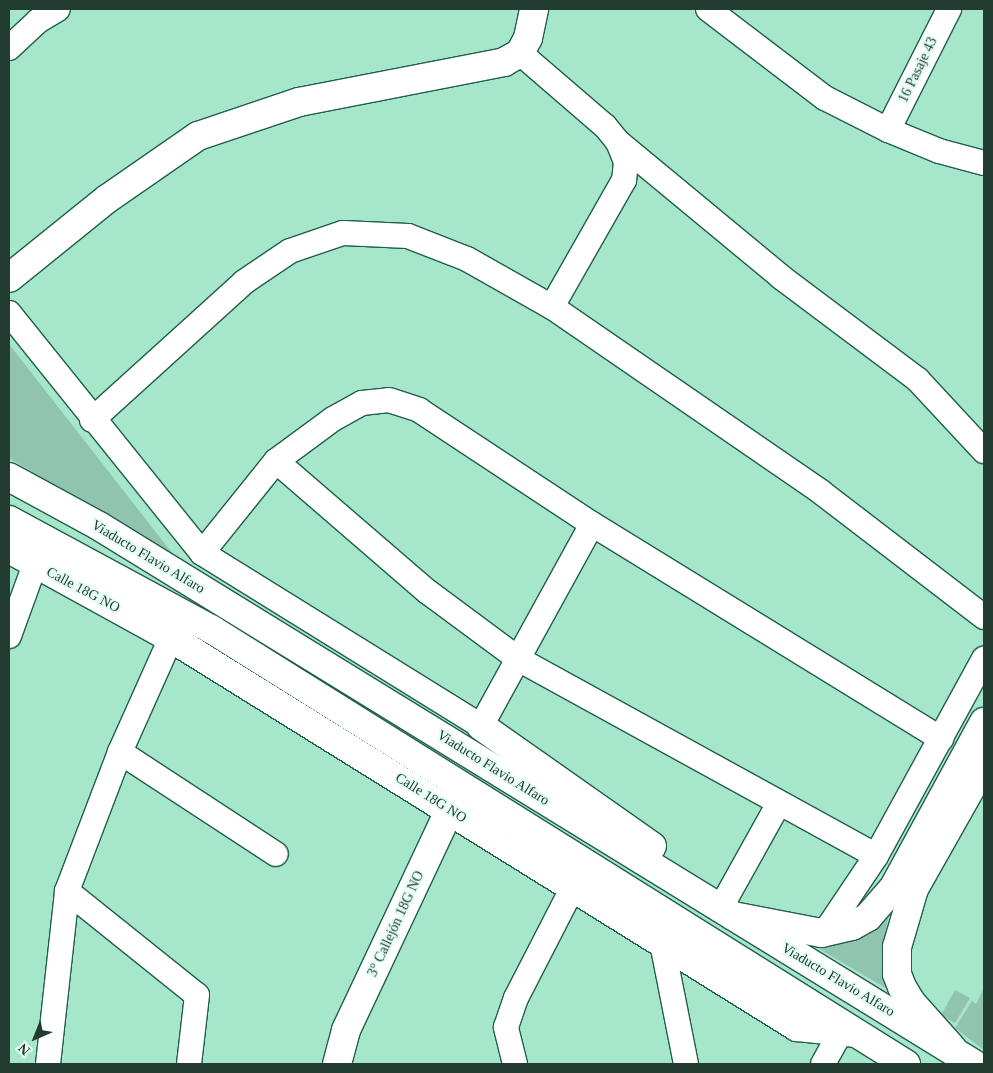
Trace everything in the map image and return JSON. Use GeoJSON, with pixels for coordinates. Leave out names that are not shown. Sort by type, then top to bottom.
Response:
{"type":"FeatureCollection","features":[{"type":"Feature","properties":{"kind":"main road"},"geometry":{"type":"LineString","coordinates":[[9,278],[107,199],[198,136],[299,102],[512,57],[528,38],[534,9]]}},
{"type":"Feature","properties":{"kind":"main road","name":"Viaducto Flavio Alfaro"},"geometry":{"type":"LineString","coordinates":[[9,477],[99,526],[721,909],[952,1048],[974,1064]]}},
{"type":"Feature","properties":{"kind":"main road"},"geometry":{"type":"LineString","coordinates":[[9,520],[211,629],[455,798],[848,1032],[906,1064]]}},
{"type":"Feature","properties":{"kind":"main road","name":"Calle 18G NO"},"geometry":{"type":"LineString","coordinates":[[9,549],[455,798],[574,885],[662,943],[797,1027],[848,1032]]}},
{"type":"Feature","properties":{"kind":"main road"},"geometry":{"type":"LineString","coordinates":[[481,726],[696,877],[721,909],[805,932],[825,932],[860,923],[878,909],[894,887],[984,722]]}},
{"type":"Feature","properties":{"kind":"main road"},"geometry":{"type":"LineString","coordinates":[[952,1048],[911,1002],[902,987],[898,974],[897,947],[914,889],[984,765]]}},
{"type":"Feature","properties":{"kind":"main road","name":"3° Callejón 18G NO"},"geometry":{"type":"LineString","coordinates":[[337,1064],[346,1030],[455,798]]}},
{"type":"Feature","properties":{"kind":"street"},"geometry":{"type":"LineString","coordinates":[[9,48],[38,21],[58,9]]}},
{"type":"Feature","properties":{"kind":"street"},"geometry":{"type":"LineString","coordinates":[[708,9],[826,98],[888,130],[939,151],[984,164]]}},
{"type":"Feature","properties":{"kind":"street","name":"16 Pasaje 43"},"geometry":{"type":"LineString","coordinates":[[888,130],[949,9]]}},
{"type":"Feature","properties":{"kind":"street"},"geometry":{"type":"LineString","coordinates":[[512,57],[605,126],[618,142],[781,277],[918,380],[984,451]]}},
{"type":"Feature","properties":{"kind":"street"},"geometry":{"type":"LineString","coordinates":[[552,307],[624,180],[626,162],[618,142]]}},
{"type":"Feature","properties":{"kind":"street"},"geometry":{"type":"LineString","coordinates":[[92,420],[244,282],[290,251],[343,233],[408,236],[467,259],[552,307],[821,492],[984,617]]}},
{"type":"Feature","properties":{"kind":"street"},"geometry":{"type":"LineString","coordinates":[[9,313],[92,420],[202,553],[481,726],[520,660],[592,524]]}},
{"type":"Feature","properties":{"kind":"street"},"geometry":{"type":"LineString","coordinates":[[202,553],[276,461],[333,420],[362,403],[390,400],[419,410],[592,524],[941,739]]}},
{"type":"Feature","properties":{"kind":"street"},"geometry":{"type":"LineString","coordinates":[[276,461],[428,592],[520,660],[876,856]]}},
{"type":"Feature","properties":{"kind":"street"},"geometry":{"type":"LineString","coordinates":[[9,636],[35,564]]}},
{"type":"Feature","properties":{"kind":"street"},"geometry":{"type":"LineString","coordinates":[[48,1064],[67,892],[120,752],[171,638]]}},
{"type":"Feature","properties":{"kind":"street"},"geometry":{"type":"LineString","coordinates":[[825,932],[876,856],[984,659]]}},
{"type":"Feature","properties":{"kind":"street"},"geometry":{"type":"LineString","coordinates":[[120,752],[276,854]]}},
{"type":"Feature","properties":{"kind":"street"},"geometry":{"type":"LineString","coordinates":[[721,909],[779,803]]}},
{"type":"Feature","properties":{"kind":"street"},"geometry":{"type":"LineString","coordinates":[[515,1064],[506,1027],[516,998],[574,885]]}},
{"type":"Feature","properties":{"kind":"street"},"geometry":{"type":"LineString","coordinates":[[67,892],[197,995],[190,1064]]}},
{"type":"Feature","properties":{"kind":"street"},"geometry":{"type":"LineString","coordinates":[[662,943],[686,1064]]}},
{"type":"Feature","properties":{"kind":"street"},"geometry":{"type":"LineString","coordinates":[[823,1064],[848,1032]]}},
{"type":"Feature","properties":{"kind":"green space"},"geometry":{"type":"Polygon","coordinates":[[[9,344],[176,558],[9,458],[9,344]]]}},
{"type":"Feature","properties":{"kind":"green space"},"geometry":{"type":"Polygon","coordinates":[[[890,907],[883,947],[889,990],[816,947],[853,937],[890,907]]]}},
{"type":"Feature","properties":{"kind":"green space"},"geometry":{"type":"Polygon","coordinates":[[[984,988],[984,1050],[955,1028],[972,1001],[976,1004],[984,988]]]}},
{"type":"Feature","properties":{"kind":"green space"},"geometry":{"type":"Polygon","coordinates":[[[955,990],[970,998],[955,1023],[941,1015],[955,990]]]}}]}
